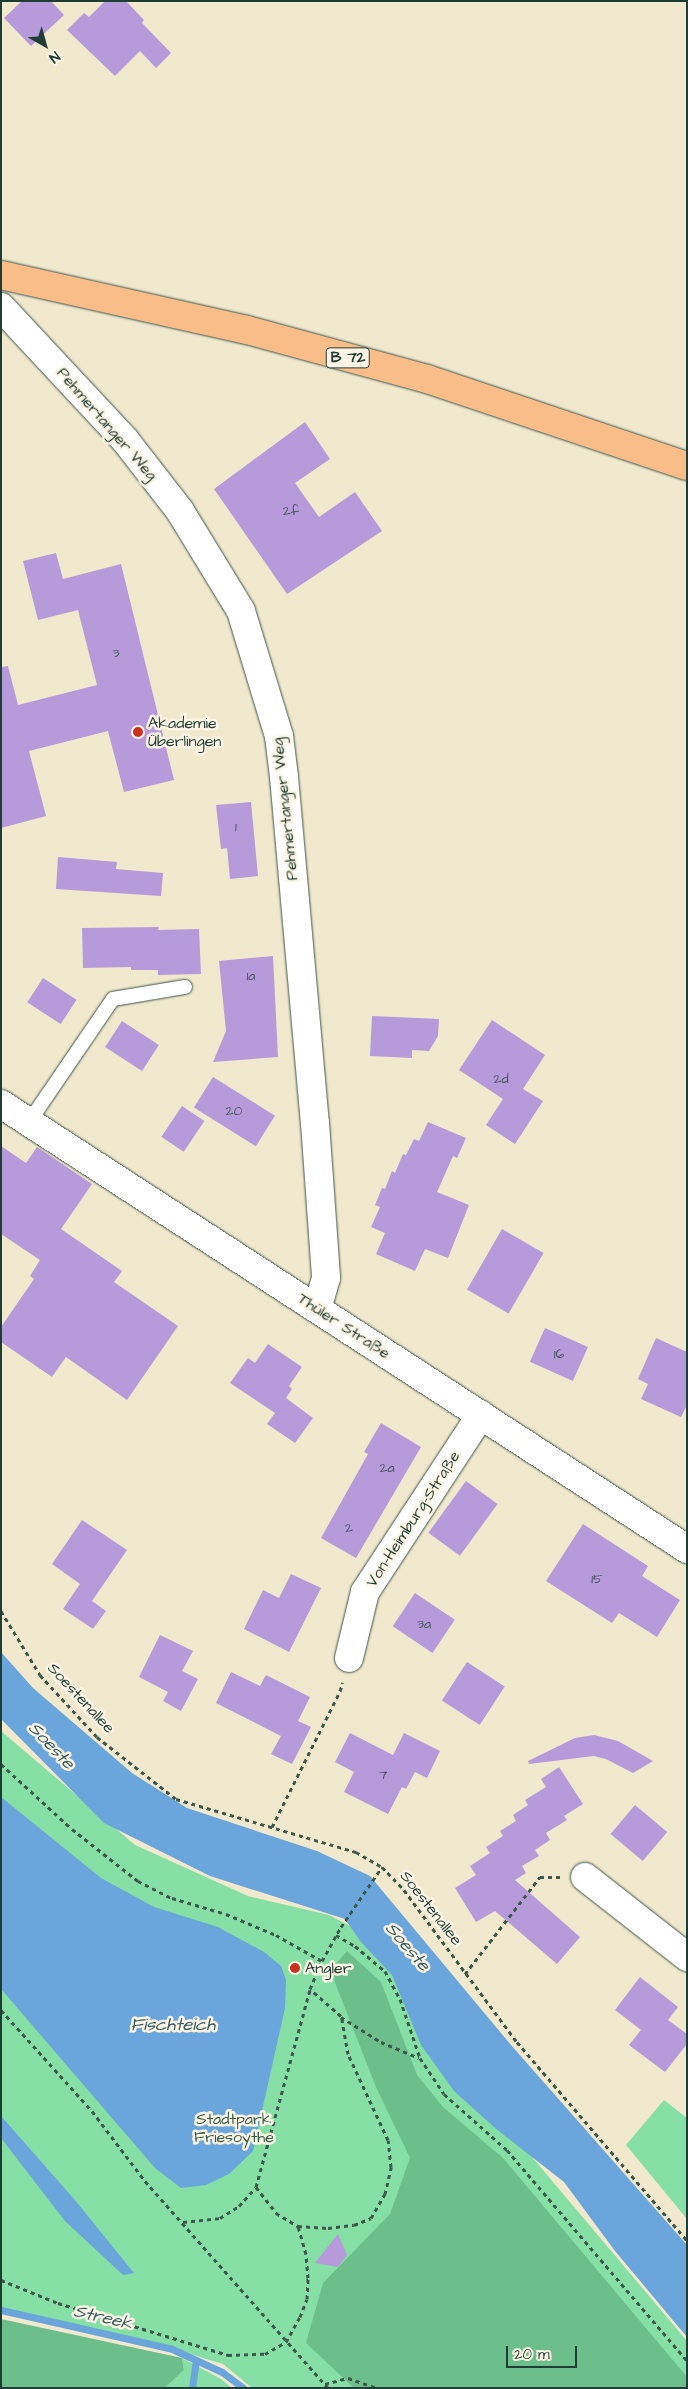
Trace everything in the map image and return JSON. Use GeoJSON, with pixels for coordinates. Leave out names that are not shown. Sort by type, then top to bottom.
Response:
{"type":"FeatureCollection","features":[{"type":"Feature","properties":{"kind":"highway","name":"B 72"},"geometry":{"type":"LineString","coordinates":[[1,275],[247,330],[427,379],[687,466]]}},
{"type":"Feature","properties":{"kind":"street","name":"Pehmertanger Weg"},"geometry":{"type":"LineString","coordinates":[[1,307],[125,440],[180,511],[241,611],[279,736],[281,752],[315,1123],[326,1278],[317,1309]]}},
{"type":"Feature","properties":{"kind":"street","name":"Thüler Straße"},"geometry":{"type":"LineString","coordinates":[[1,1104],[687,1549]]}},
{"type":"Feature","properties":{"kind":"street","name":"Von-Heimburg-Straße"},"geometry":{"type":"LineString","coordinates":[[349,1658],[365,1592],[481,1415]]}},
{"type":"Feature","properties":{"kind":"street"},"geometry":{"type":"LineString","coordinates":[[585,1877],[687,1957]]}},
{"type":"Feature","properties":{"kind":"lane"},"geometry":{"type":"LineString","coordinates":[[29,1122],[114,999],[185,987]]}},
{"type":"Feature","properties":{"kind":"path","name":"Soestenallee"},"geometry":{"type":"LineString","coordinates":[[1,1611],[40,1675],[97,1737],[176,1799],[356,1852],[382,1867],[404,1890],[517,2042],[687,2240]]}},
{"type":"Feature","properties":{"kind":"path"},"geometry":{"type":"LineString","coordinates":[[272,1827],[340,1691],[349,1658]]}},
{"type":"Feature","properties":{"kind":"path"},"geometry":{"type":"LineString","coordinates":[[1,1764],[72,1830],[138,1881],[172,1898],[226,1914],[276,1935],[322,1961]]}},
{"type":"Feature","properties":{"kind":"path"},"geometry":{"type":"LineString","coordinates":[[183,2222],[220,2218],[239,2206],[256,2187],[310,1989],[322,1961],[341,1926],[382,1867]]}},
{"type":"Feature","properties":{"kind":"path"},"geometry":{"type":"LineString","coordinates":[[466,1974],[540,1877],[585,1877]]}},
{"type":"Feature","properties":{"kind":"path"},"geometry":{"type":"LineString","coordinates":[[336,1936],[355,1946],[385,1971],[400,1999],[420,2058],[444,2094],[506,2150],[687,2361]]}},
{"type":"Feature","properties":{"kind":"path"},"geometry":{"type":"LineString","coordinates":[[310,1989],[341,2016],[380,2042],[420,2058]]}},
{"type":"Feature","properties":{"kind":"path"},"geometry":{"type":"LineString","coordinates":[[1,2010],[92,2111],[144,2181],[183,2222],[326,2386],[348,2378],[377,2388]]}},
{"type":"Feature","properties":{"kind":"path"},"geometry":{"type":"LineString","coordinates":[[256,2187],[276,2213],[298,2226],[328,2228],[354,2225],[371,2218],[386,2194],[391,2166],[388,2140],[348,2054],[341,2016]]}},
{"type":"Feature","properties":{"kind":"path"},"geometry":{"type":"LineString","coordinates":[[1,2280],[58,2303],[228,2355],[265,2354],[286,2342],[300,2317],[307,2299],[306,2254],[298,2226]]}},
{"type":"Feature","properties":{"kind":"green space","name":"Stadtpark Friesoythe"},"geometry":{"type":"Polygon","coordinates":[[[1,1731],[135,1845],[248,1896],[329,1915],[379,1941],[479,2094],[687,2341],[687,2388],[252,2388],[223,2364],[173,2349],[1,2310],[1,1731]]]}},
{"type":"Feature","properties":{"kind":"green space"},"geometry":{"type":"Polygon","coordinates":[[[347,1951],[381,1982],[417,2075],[443,2107],[503,2158],[687,2377],[687,2388],[354,2388],[306,2343],[323,2283],[390,2214],[410,2158],[376,2087],[334,1980],[336,1964],[347,1951]]]}},
{"type":"Feature","properties":{"kind":"green space"},"geometry":{"type":"Polygon","coordinates":[[[664,2100],[687,2118],[687,2219],[626,2145],[664,2100]]]}},
{"type":"Feature","properties":{"kind":"green space"},"geometry":{"type":"Polygon","coordinates":[[[1,2319],[182,2358],[184,2370],[165,2388],[1,2388],[1,2319]]]}},
{"type":"Feature","properties":{"kind":"green space"},"geometry":{"type":"Polygon","coordinates":[[[182,2358],[221,2379],[232,2388],[165,2388],[184,2370],[182,2358]]]}},
{"type":"Feature","properties":{"kind":"water","name":"Soeste"},"geometry":{"type":"Polygon","coordinates":[[[1,1652],[33,1688],[132,1773],[187,1808],[317,1851],[370,1876],[511,2045],[687,2245],[687,2337],[615,2251],[564,2182],[495,2128],[454,2091],[421,2045],[392,1975],[361,1942],[345,1919],[210,1876],[104,1823],[1,1719],[1,1652]]]}},
{"type":"Feature","properties":{"kind":"water","name":"Fischteich"},"geometry":{"type":"Polygon","coordinates":[[[1,1797],[101,1878],[154,1907],[218,1927],[264,1952],[281,1966],[286,1980],[285,2008],[253,2151],[229,2174],[206,2185],[181,2188],[155,2168],[1,1989],[1,1797]]]}},
{"type":"Feature","properties":{"kind":"water"},"geometry":{"type":"Polygon","coordinates":[[[1,2116],[74,2199],[134,2273],[123,2275],[65,2221],[1,2138],[1,2116]]]}},
{"type":"Feature","properties":{"kind":"building"},"geometry":{"type":"Polygon","coordinates":[[[22,1],[51,1],[64,15],[31,46],[4,18],[22,1]]]}},
{"type":"Feature","properties":{"kind":"building"},"geometry":{"type":"Polygon","coordinates":[[[105,1],[126,1],[144,20],[142,23],[171,53],[156,68],[140,51],[115,76],[67,30],[84,13],[89,17],[105,1]]]}},
{"type":"Feature","properties":{"kind":"building"},"geometry":{"type":"Polygon","coordinates":[[[305,422],[330,459],[295,483],[319,517],[355,492],[382,531],[287,594],[214,489],[305,422]]]}},
{"type":"Feature","properties":{"kind":"building"},"geometry":{"type":"Polygon","coordinates":[[[56,553],[63,579],[121,564],[174,780],[124,792],[108,731],[29,751],[46,816],[1,828],[1,667],[8,666],[18,705],[97,685],[78,610],[38,620],[23,561],[56,553]]]}},
{"type":"Feature","properties":{"kind":"building"},"geometry":{"type":"Polygon","coordinates":[[[251,802],[258,876],[230,879],[227,848],[221,849],[216,805],[251,802]]]}},
{"type":"Feature","properties":{"kind":"building"},"geometry":{"type":"Polygon","coordinates":[[[58,857],[117,862],[116,869],[163,873],[161,896],[56,889],[58,857]]]}},
{"type":"Feature","properties":{"kind":"building"},"geometry":{"type":"Polygon","coordinates":[[[159,927],[158,930],[199,929],[201,974],[158,975],[158,970],[131,970],[131,967],[83,968],[82,928],[159,927]]]}},
{"type":"Feature","properties":{"kind":"building"},"geometry":{"type":"Polygon","coordinates":[[[273,956],[278,1057],[213,1062],[226,1031],[219,961],[273,956]]]}},
{"type":"Feature","properties":{"kind":"building"},"geometry":{"type":"Polygon","coordinates":[[[43,978],[77,1000],[61,1024],[27,1002],[43,978]]]}},
{"type":"Feature","properties":{"kind":"building"},"geometry":{"type":"Polygon","coordinates":[[[372,1016],[439,1019],[438,1036],[429,1051],[412,1050],[412,1058],[370,1056],[372,1016]]]}},
{"type":"Feature","properties":{"kind":"building"},"geometry":{"type":"Polygon","coordinates":[[[492,1020],[545,1055],[523,1089],[543,1101],[515,1144],[486,1125],[503,1099],[459,1070],[492,1020]]]}},
{"type":"Feature","properties":{"kind":"building"},"geometry":{"type":"Polygon","coordinates":[[[122,1021],[159,1045],[142,1071],[105,1047],[122,1021]]]}},
{"type":"Feature","properties":{"kind":"building"},"geometry":{"type":"Polygon","coordinates":[[[213,1077],[275,1116],[256,1146],[194,1108],[213,1077]]]}},
{"type":"Feature","properties":{"kind":"building"},"geometry":{"type":"Polygon","coordinates":[[[182,1106],[204,1121],[184,1152],[161,1137],[182,1106]]]}},
{"type":"Feature","properties":{"kind":"building"},"geometry":{"type":"Polygon","coordinates":[[[428,1122],[466,1138],[457,1158],[453,1156],[437,1192],[469,1205],[448,1258],[425,1249],[415,1271],[376,1254],[385,1233],[371,1227],[380,1207],[375,1205],[382,1188],[385,1189],[392,1171],[395,1173],[403,1154],[406,1155],[414,1139],[419,1141],[428,1122]]]}},
{"type":"Feature","properties":{"kind":"building"},"geometry":{"type":"Polygon","coordinates":[[[1,1146],[26,1163],[37,1147],[92,1184],[61,1229],[122,1271],[114,1282],[178,1326],[127,1400],[66,1357],[52,1377],[1,1342],[1,1327],[34,1279],[30,1276],[40,1260],[1,1234],[1,1146]]]}},
{"type":"Feature","properties":{"kind":"building"},"geometry":{"type":"Polygon","coordinates":[[[502,1229],[544,1253],[509,1314],[467,1290],[502,1229]]]}},
{"type":"Feature","properties":{"kind":"building"},"geometry":{"type":"Polygon","coordinates":[[[545,1328],[588,1347],[573,1381],[530,1362],[545,1328]]]}},
{"type":"Feature","properties":{"kind":"building"},"geometry":{"type":"Polygon","coordinates":[[[656,1338],[687,1352],[687,1405],[681,1417],[641,1399],[648,1384],[638,1379],[656,1338]]]}},
{"type":"Feature","properties":{"kind":"building"},"geometry":{"type":"Polygon","coordinates":[[[268,1344],[302,1367],[289,1386],[292,1389],[286,1398],[313,1418],[295,1443],[267,1424],[275,1413],[230,1383],[248,1358],[255,1363],[268,1344]]]}},
{"type":"Feature","properties":{"kind":"building"},"geometry":{"type":"Polygon","coordinates":[[[381,1423],[421,1447],[356,1558],[321,1538],[368,1454],[364,1452],[381,1423]]]}},
{"type":"Feature","properties":{"kind":"building"},"geometry":{"type":"Polygon","coordinates":[[[466,1481],[498,1504],[460,1556],[428,1533],[466,1481]]]}},
{"type":"Feature","properties":{"kind":"building"},"geometry":{"type":"Polygon","coordinates":[[[82,1520],[127,1550],[92,1601],[106,1611],[93,1629],[63,1609],[80,1584],[52,1564],[82,1520]]]}},
{"type":"Feature","properties":{"kind":"building"},"geometry":{"type":"Polygon","coordinates":[[[583,1524],[648,1566],[642,1576],[680,1600],[657,1637],[619,1613],[612,1623],[546,1581],[583,1524]]]}},
{"type":"Feature","properties":{"kind":"building"},"geometry":{"type":"Polygon","coordinates":[[[291,1574],[321,1588],[289,1652],[244,1629],[263,1590],[279,1598],[291,1574]]]}},
{"type":"Feature","properties":{"kind":"building"},"geometry":{"type":"Polygon","coordinates":[[[415,1593],[455,1620],[432,1653],[393,1626],[415,1593]]]}},
{"type":"Feature","properties":{"kind":"building"},"geometry":{"type":"Polygon","coordinates":[[[160,1635],[193,1651],[182,1671],[198,1679],[181,1711],[163,1701],[168,1692],[139,1677],[160,1635]]]}},
{"type":"Feature","properties":{"kind":"building"},"geometry":{"type":"Polygon","coordinates":[[[467,1662],[505,1687],[480,1725],[442,1701],[467,1662]]]}},
{"type":"Feature","properties":{"kind":"building"},"geometry":{"type":"Polygon","coordinates":[[[231,1672],[260,1686],[266,1675],[310,1697],[298,1721],[311,1727],[292,1764],[271,1754],[281,1736],[216,1703],[231,1672]]]}},
{"type":"Feature","properties":{"kind":"building"},"geometry":{"type":"Polygon","coordinates":[[[350,1733],[393,1755],[404,1733],[440,1751],[427,1778],[415,1772],[406,1789],[402,1787],[388,1814],[344,1792],[354,1772],[335,1762],[350,1733]]]}},
{"type":"Feature","properties":{"kind":"building"},"geometry":{"type":"Polygon","coordinates":[[[594,1735],[618,1741],[653,1761],[633,1773],[606,1759],[594,1756],[529,1764],[528,1761],[575,1738],[594,1735]]]}},
{"type":"Feature","properties":{"kind":"building"},"geometry":{"type":"Polygon","coordinates":[[[559,1767],[583,1804],[564,1816],[567,1820],[546,1833],[550,1840],[535,1850],[539,1856],[522,1866],[526,1873],[515,1880],[580,1937],[557,1964],[495,1911],[476,1922],[455,1888],[476,1875],[470,1866],[490,1853],[486,1847],[503,1836],[500,1831],[516,1821],[513,1815],[528,1805],[525,1800],[546,1787],[541,1779],[559,1767]]]}},
{"type":"Feature","properties":{"kind":"building"},"geometry":{"type":"Polygon","coordinates":[[[635,1805],[667,1832],[643,1861],[611,1834],[635,1805]]]}},
{"type":"Feature","properties":{"kind":"building"},"geometry":{"type":"Polygon","coordinates":[[[640,1977],[678,2007],[668,2020],[687,2034],[687,2044],[665,2072],[629,2045],[641,2030],[615,2010],[640,1977]]]}},
{"type":"Feature","properties":{"kind":"building"},"geometry":{"type":"Polygon","coordinates":[[[338,2234],[347,2255],[338,2267],[315,2263],[338,2234]]]}},
{"type":"Feature","properties":{"kind":"waterway","name":"Streek"},"geometry":{"type":"LineString","coordinates":[[1,2310],[172,2349],[222,2372],[243,2388]]}},
{"type":"Feature","properties":{"kind":"waterway","name":"Streek"},"geometry":{"type":"LineString","coordinates":[[192,2388],[196,2360]]}},
{"type":"Feature","properties":{"kind":"place","name":"Akademie Überlingen"},"geometry":{"type":"Point","coordinates":[138,732]}},
{"type":"Feature","properties":{"kind":"place","name":"Angler"},"geometry":{"type":"Point","coordinates":[295,1968]}}]}
